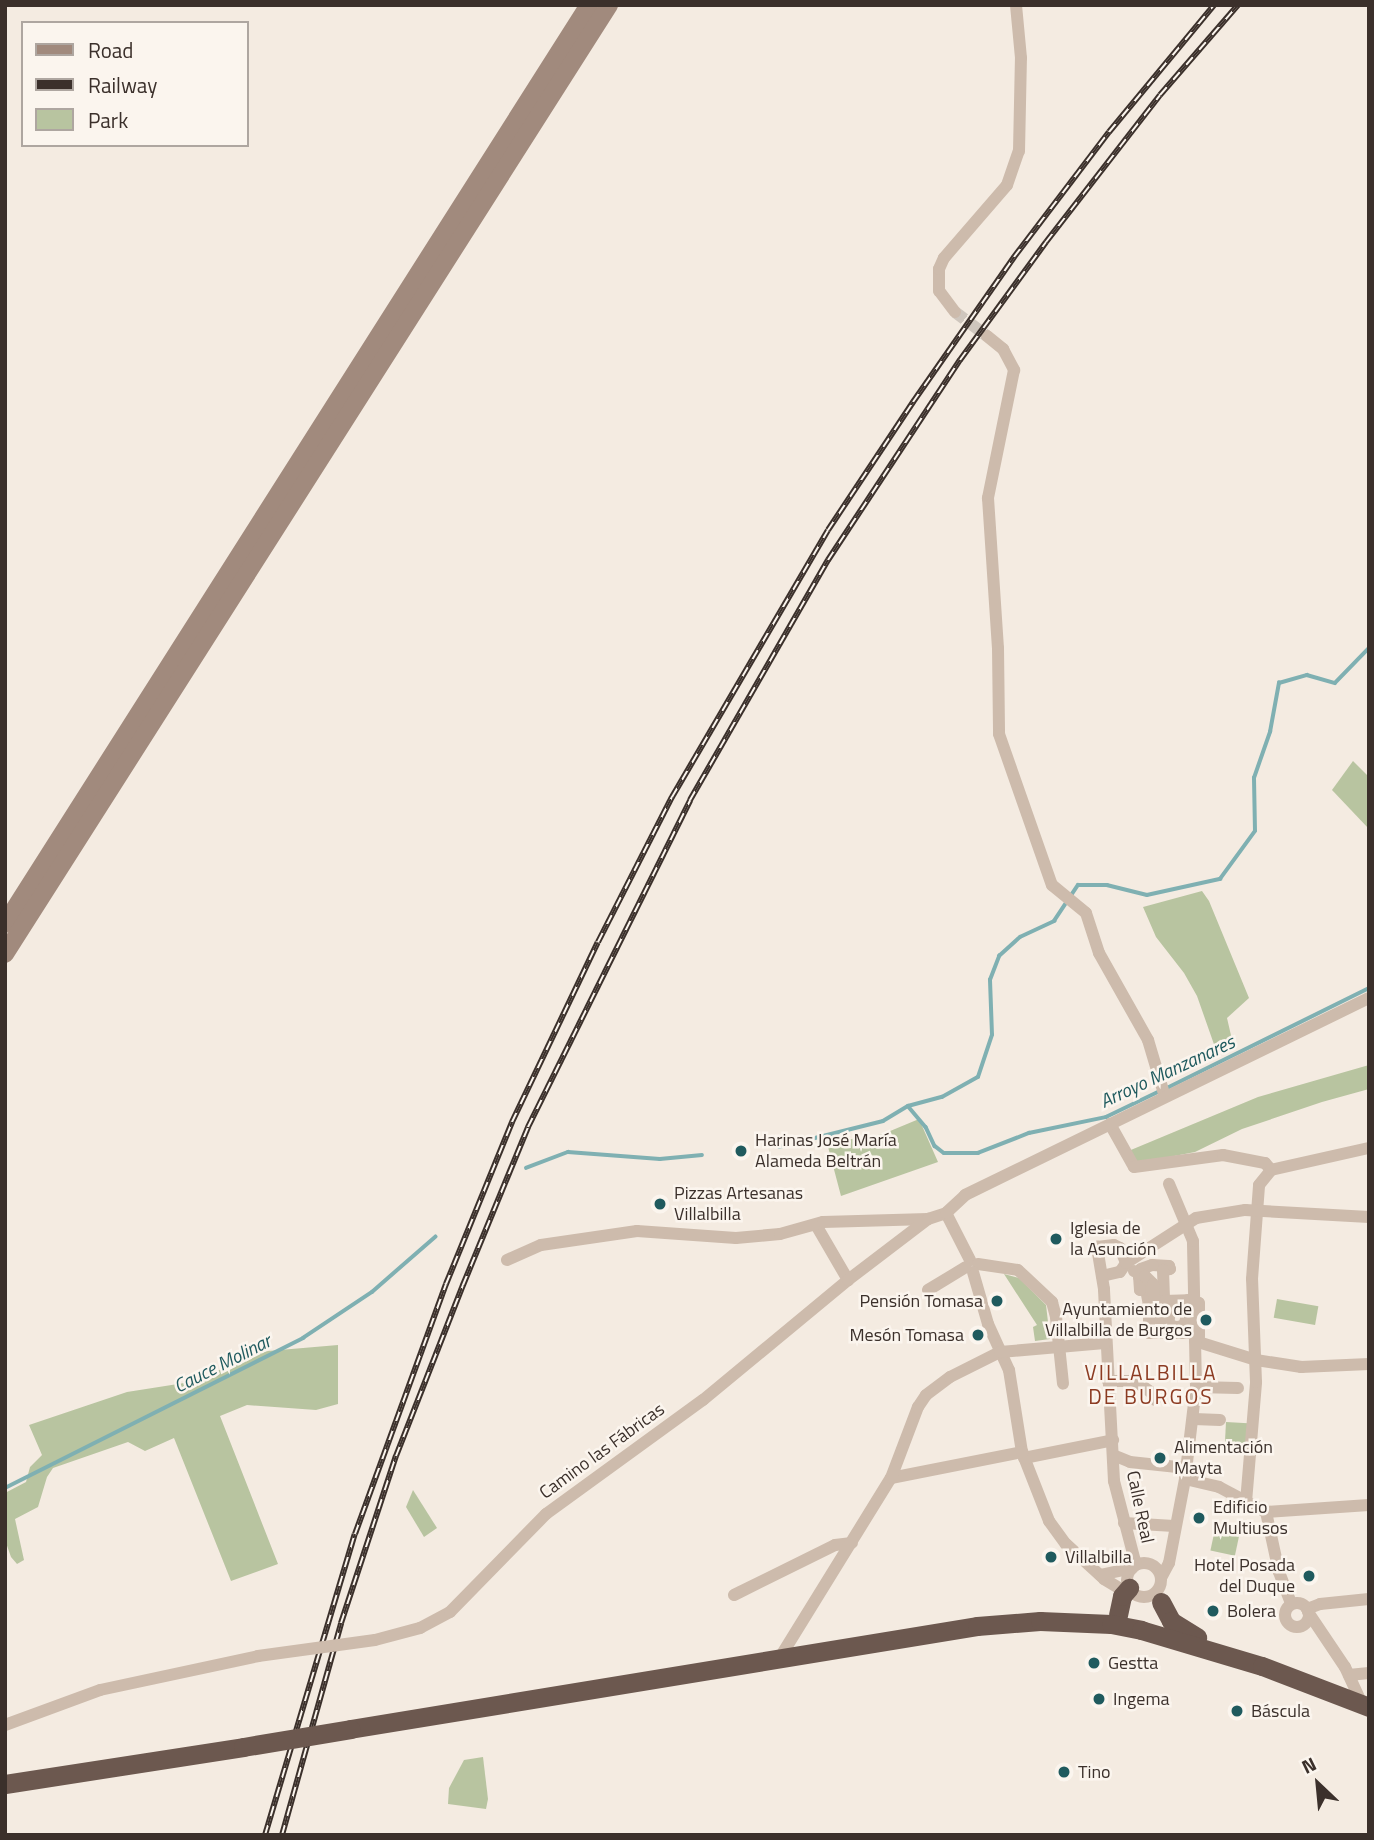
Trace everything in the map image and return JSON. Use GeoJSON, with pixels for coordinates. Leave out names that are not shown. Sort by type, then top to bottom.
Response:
{"type":"FeatureCollection","features":[{"type":"Feature","properties":{"kind":"highway"},"geometry":{"type":"LineString","coordinates":[[1123,1618],[1122,1596],[1129,1588]]}},
{"type":"Feature","properties":{"kind":"highway"},"geometry":{"type":"LineString","coordinates":[[1156,1623],[1160,1590]]}},
{"type":"Feature","properties":{"kind":"highway"},"geometry":{"type":"LineString","coordinates":[[1160,1590],[1171,1621],[1193,1640]]}},
{"type":"Feature","properties":{"kind":"highway"},"geometry":{"type":"LineString","coordinates":[[5,1784],[1055,1612],[1156,1623],[1193,1640]]}},
{"type":"Feature","properties":{"kind":"highway"},"geometry":{"type":"LineString","coordinates":[[994,1624],[1123,1618],[1193,1640],[1365,1706]]}},
{"type":"Feature","properties":{"kind":"highway"},"geometry":{"type":"LineString","coordinates":[[1065,1620],[1121,1626],[1193,1640]]}},
{"type":"Feature","properties":{"kind":"main road"},"geometry":{"type":"LineString","coordinates":[[5,924],[589,5]]}},
{"type":"Feature","properties":{"kind":"main road"},"geometry":{"type":"LineString","coordinates":[[5,954],[609,5]]}},
{"type":"Feature","properties":{"kind":"street"},"geometry":{"type":"LineString","coordinates":[[955,312],[939,291],[939,269],[944,258],[1007,185],[1019,151],[1021,58],[1016,5]]}},
{"type":"Feature","properties":{"kind":"street"},"geometry":{"type":"LineString","coordinates":[[987,336],[1003,349],[1014,370],[988,498],[999,658],[998,727],[1048,877],[1060,893],[1086,913],[1100,953],[1142,1026],[1164,1093]]}},
{"type":"Feature","properties":{"kind":"street","name":"Camino las Fábricas"},"geometry":{"type":"LineString","coordinates":[[508,1260],[541,1245],[637,1231],[736,1238],[780,1234],[816,1225],[866,1219],[928,1219],[946,1213],[965,1195],[1110,1124],[1164,1093],[1369,998]]}},
{"type":"Feature","properties":{"kind":"street"},"geometry":{"type":"LineString","coordinates":[[1110,1124],[1133,1167],[1223,1155],[1265,1163],[1270,1170]]}},
{"type":"Feature","properties":{"kind":"street"},"geometry":{"type":"LineString","coordinates":[[1246,1502],[1256,1360],[1252,1279],[1259,1185],[1270,1170],[1369,1148]]}},
{"type":"Feature","properties":{"kind":"street"},"geometry":{"type":"LineString","coordinates":[[1138,1566],[1127,1578],[1129,1588],[1136,1595],[1145,1598],[1160,1590],[1167,1570],[1194,1419],[1195,1337],[1190,1317],[1193,1301],[1193,1241],[1169,1184]]}},
{"type":"Feature","properties":{"kind":"street"},"geometry":{"type":"LineString","coordinates":[[1102,1276],[1115,1274],[1187,1223],[1220,1213],[1257,1210],[1369,1217]]}},
{"type":"Feature","properties":{"kind":"street"},"geometry":{"type":"LineString","coordinates":[[946,1213],[972,1266],[988,1324],[1010,1375],[1023,1455],[1055,1531],[1100,1575],[1119,1588],[1129,1588]]}},
{"type":"Feature","properties":{"kind":"street","name":"Camino las Fábricas"},"geometry":{"type":"LineString","coordinates":[[5,1725],[111,1687],[258,1656],[375,1640],[420,1628],[450,1612],[546,1514],[703,1399],[848,1280],[928,1219]]}},
{"type":"Feature","properties":{"kind":"street"},"geometry":{"type":"LineString","coordinates":[[816,1225],[848,1280]]}},
{"type":"Feature","properties":{"kind":"street","name":"Calle Real"},"geometry":{"type":"LineString","coordinates":[[1138,1566],[1114,1481],[1102,1276],[1094,1247],[1114,1245],[1120,1248],[1129,1263],[1140,1273]]}},
{"type":"Feature","properties":{"kind":"street"},"geometry":{"type":"LineString","coordinates":[[1149,1332],[1146,1289],[1140,1290],[1141,1269],[1152,1265],[1169,1266],[1170,1269],[1163,1270],[1164,1301],[1199,1303],[1199,1336],[1195,1337]]}},
{"type":"Feature","properties":{"kind":"street"},"geometry":{"type":"LineString","coordinates":[[928,1290],[972,1266],[1018,1270],[1048,1297],[1056,1317],[1063,1384]]}},
{"type":"Feature","properties":{"kind":"street"},"geometry":{"type":"LineString","coordinates":[[1140,1273],[1153,1284],[1162,1318]]}},
{"type":"Feature","properties":{"kind":"street"},"geometry":{"type":"LineString","coordinates":[[1149,1332],[1162,1318],[1176,1309],[1190,1317]]}},
{"type":"Feature","properties":{"kind":"street"},"geometry":{"type":"LineString","coordinates":[[1149,1332],[1195,1337],[1256,1360],[1301,1367],[1369,1364]]}},
{"type":"Feature","properties":{"kind":"street"},"geometry":{"type":"LineString","coordinates":[[779,1659],[891,1478],[918,1407],[926,1395],[950,1377],[1000,1352],[1105,1343]]}},
{"type":"Feature","properties":{"kind":"street"},"geometry":{"type":"LineString","coordinates":[[1108,1381],[1135,1381],[1151,1392],[1155,1400]]}},
{"type":"Feature","properties":{"kind":"street"},"geometry":{"type":"LineString","coordinates":[[1196,1387],[1238,1388]]}},
{"type":"Feature","properties":{"kind":"street"},"geometry":{"type":"LineString","coordinates":[[1194,1419],[1220,1420]]}},
{"type":"Feature","properties":{"kind":"street"},"geometry":{"type":"LineString","coordinates":[[891,1478],[1112,1440]]}},
{"type":"Feature","properties":{"kind":"street","name":"Calle Real"},"geometry":{"type":"LineString","coordinates":[[1113,1455],[1186,1474],[1219,1487],[1266,1512]]}},
{"type":"Feature","properties":{"kind":"street"},"geometry":{"type":"LineString","coordinates":[[1291,1604],[1279,1572],[1266,1512],[1369,1505]]}},
{"type":"Feature","properties":{"kind":"street"},"geometry":{"type":"LineString","coordinates":[[1124,1523],[1174,1527]]}},
{"type":"Feature","properties":{"kind":"street"},"geometry":{"type":"LineString","coordinates":[[734,1595],[835,1545],[852,1543]]}},
{"type":"Feature","properties":{"kind":"street"},"geometry":{"type":"LineString","coordinates":[[1100,1575],[1138,1566],[1169,1552]]}},
{"type":"Feature","properties":{"kind":"street"},"geometry":{"type":"LineString","coordinates":[[1138,1566],[1156,1568],[1160,1590]]}},
{"type":"Feature","properties":{"kind":"street"},"geometry":{"type":"LineString","coordinates":[[1308,1611],[1320,1604],[1369,1600]]}},
{"type":"Feature","properties":{"kind":"street"},"geometry":{"type":"LineString","coordinates":[[1308,1611],[1307,1620],[1302,1625],[1294,1626],[1286,1620],[1286,1609],[1291,1604],[1299,1603],[1308,1611],[1349,1675],[1365,1706]]}},
{"type":"Feature","properties":{"kind":"street"},"geometry":{"type":"LineString","coordinates":[[1302,1625],[1327,1640]]}},
{"type":"Feature","properties":{"kind":"street"},"geometry":{"type":"LineString","coordinates":[[1349,1675],[1369,1673]]}},
{"type":"Feature","properties":{"kind":"green space"},"geometry":{"type":"Polygon","coordinates":[[[1353,761],[1369,777],[1369,829],[1332,790],[1353,761]]]}},
{"type":"Feature","properties":{"kind":"green space"},"geometry":{"type":"Polygon","coordinates":[[[1202,891],[1209,901],[1249,998],[1227,1018],[1233,1044],[1216,1050],[1197,996],[1184,973],[1156,937],[1143,907],[1202,891]]]}},
{"type":"Feature","properties":{"kind":"green space"},"geometry":{"type":"Polygon","coordinates":[[[1369,1065],[1369,1089],[1242,1129],[1195,1152],[1138,1163],[1126,1152],[1258,1097],[1369,1065]]]}},
{"type":"Feature","properties":{"kind":"green space"},"geometry":{"type":"Polygon","coordinates":[[[919,1119],[938,1162],[841,1196],[827,1143],[883,1134],[919,1119]]]}},
{"type":"Feature","properties":{"kind":"green space"},"geometry":{"type":"Polygon","coordinates":[[[1004,1274],[1019,1278],[1046,1305],[1050,1339],[1035,1341],[1033,1327],[1037,1325],[1004,1274]]]}},
{"type":"Feature","properties":{"kind":"green space"},"geometry":{"type":"Polygon","coordinates":[[[1277,1299],[1318,1306],[1315,1325],[1274,1318],[1277,1299]]]}},
{"type":"Feature","properties":{"kind":"green space"},"geometry":{"type":"Polygon","coordinates":[[[338,1345],[338,1404],[316,1410],[247,1405],[220,1416],[278,1564],[231,1581],[174,1438],[145,1451],[128,1442],[53,1468],[47,1477],[38,1507],[15,1519],[24,1560],[17,1564],[11,1557],[5,1540],[5,1493],[26,1482],[30,1467],[42,1455],[29,1425],[127,1392],[197,1381],[246,1357],[268,1351],[338,1345]]]}},
{"type":"Feature","properties":{"kind":"green space"},"geometry":{"type":"Polygon","coordinates":[[[1226,1422],[1248,1423],[1247,1451],[1225,1450],[1226,1422]]]}},
{"type":"Feature","properties":{"kind":"green space"},"geometry":{"type":"Polygon","coordinates":[[[413,1490],[437,1528],[424,1537],[406,1507],[413,1490]]]}},
{"type":"Feature","properties":{"kind":"green space"},"geometry":{"type":"Polygon","coordinates":[[[1215,1529],[1239,1534],[1235,1556],[1210,1551],[1215,1529]]]}},
{"type":"Feature","properties":{"kind":"green space"},"geometry":{"type":"Polygon","coordinates":[[[483,1757],[488,1799],[486,1809],[448,1804],[449,1788],[464,1760],[483,1757]]]}},
{"type":"Feature","properties":{"kind":"waterway","name":"Cauce Molinar"},"geometry":{"type":"LineString","coordinates":[[779,1147],[883,1121],[908,1106],[942,1097],[978,1077],[992,1035],[990,980],[999,956],[1020,937],[1054,921],[1078,885],[1107,885],[1147,895],[1220,879],[1255,831],[1254,778],[1270,732],[1279,683],[1307,675],[1335,683],[1369,648]]}},
{"type":"Feature","properties":{"kind":"waterway","name":"Arroyo Manzanares"},"geometry":{"type":"LineString","coordinates":[[1167,1088],[1369,988]]}},
{"type":"Feature","properties":{"kind":"waterway","name":"Arroyo Manzanares"},"geometry":{"type":"LineString","coordinates":[[909,1107],[926,1127],[935,1146],[944,1153],[978,1153],[1029,1133],[1106,1117],[1160,1091]]}},
{"type":"Feature","properties":{"kind":"waterway","name":"Cauce Molinar"},"geometry":{"type":"LineString","coordinates":[[526,1168],[568,1152],[660,1159],[702,1155]]}},
{"type":"Feature","properties":{"kind":"waterway","name":"Cauce Molinar"},"geometry":{"type":"LineString","coordinates":[[5,1488],[303,1338],[372,1292],[435,1237]]}},
{"type":"Feature","properties":{"kind":"tunnel"},"geometry":{"type":"LineString","coordinates":[[955,312],[987,336]]}},
{"type":"Feature","properties":{"kind":"railway"},"geometry":{"type":"LineString","coordinates":[[265,1835],[355,1534],[446,1284],[512,1122],[598,942],[672,797],[828,530],[913,402],[1014,257],[1109,132],[1214,5]]}},
{"type":"Feature","properties":{"kind":"railway"},"geometry":{"type":"LineString","coordinates":[[282,1835],[341,1623],[396,1456],[463,1285],[528,1127],[690,800],[828,560],[960,360],[1046,242],[1160,95],[1238,5]]}},
{"type":"Feature","properties":{"kind":"place","name":"Harinas José María Alameda Beltrán"},"geometry":{"type":"Point","coordinates":[741,1151]}},
{"type":"Feature","properties":{"kind":"place","name":"Pizzas Artesanas Villalbilla"},"geometry":{"type":"Point","coordinates":[660,1204]}},
{"type":"Feature","properties":{"kind":"place","name":"Iglesia de la Asunción"},"geometry":{"type":"Point","coordinates":[1056,1239]}},
{"type":"Feature","properties":{"kind":"place","name":"Pensión Tomasa"},"geometry":{"type":"Point","coordinates":[997,1301]}},
{"type":"Feature","properties":{"kind":"place","name":"Ayuntamiento de Villalbilla de Burgos"},"geometry":{"type":"Point","coordinates":[1206,1320]}},
{"type":"Feature","properties":{"kind":"place","name":"Mesón Tomasa"},"geometry":{"type":"Point","coordinates":[978,1335]}},
{"type":"Feature","properties":{"kind":"place","name":"Alimentación Mayta"},"geometry":{"type":"Point","coordinates":[1160,1458]}},
{"type":"Feature","properties":{"kind":"place","name":"Edificio Multiusos"},"geometry":{"type":"Point","coordinates":[1199,1518]}},
{"type":"Feature","properties":{"kind":"place","name":"Villalbilla"},"geometry":{"type":"Point","coordinates":[1051,1557]}},
{"type":"Feature","properties":{"kind":"place","name":"Hotel Posada del Duque"},"geometry":{"type":"Point","coordinates":[1309,1576]}},
{"type":"Feature","properties":{"kind":"place","name":"Bolera"},"geometry":{"type":"Point","coordinates":[1213,1611]}},
{"type":"Feature","properties":{"kind":"place","name":"Gestta"},"geometry":{"type":"Point","coordinates":[1094,1663]}},
{"type":"Feature","properties":{"kind":"place","name":"Ingema"},"geometry":{"type":"Point","coordinates":[1099,1699]}},
{"type":"Feature","properties":{"kind":"place","name":"Báscula"},"geometry":{"type":"Point","coordinates":[1237,1711]}},
{"type":"Feature","properties":{"kind":"place","name":"Tino"},"geometry":{"type":"Point","coordinates":[1064,1772]}},
{"type":"Feature","properties":{"kind":"district","name":"VILLALBILLA DE BURGOS"},"geometry":{"type":"Point","coordinates":[1151,1384]}}]}
